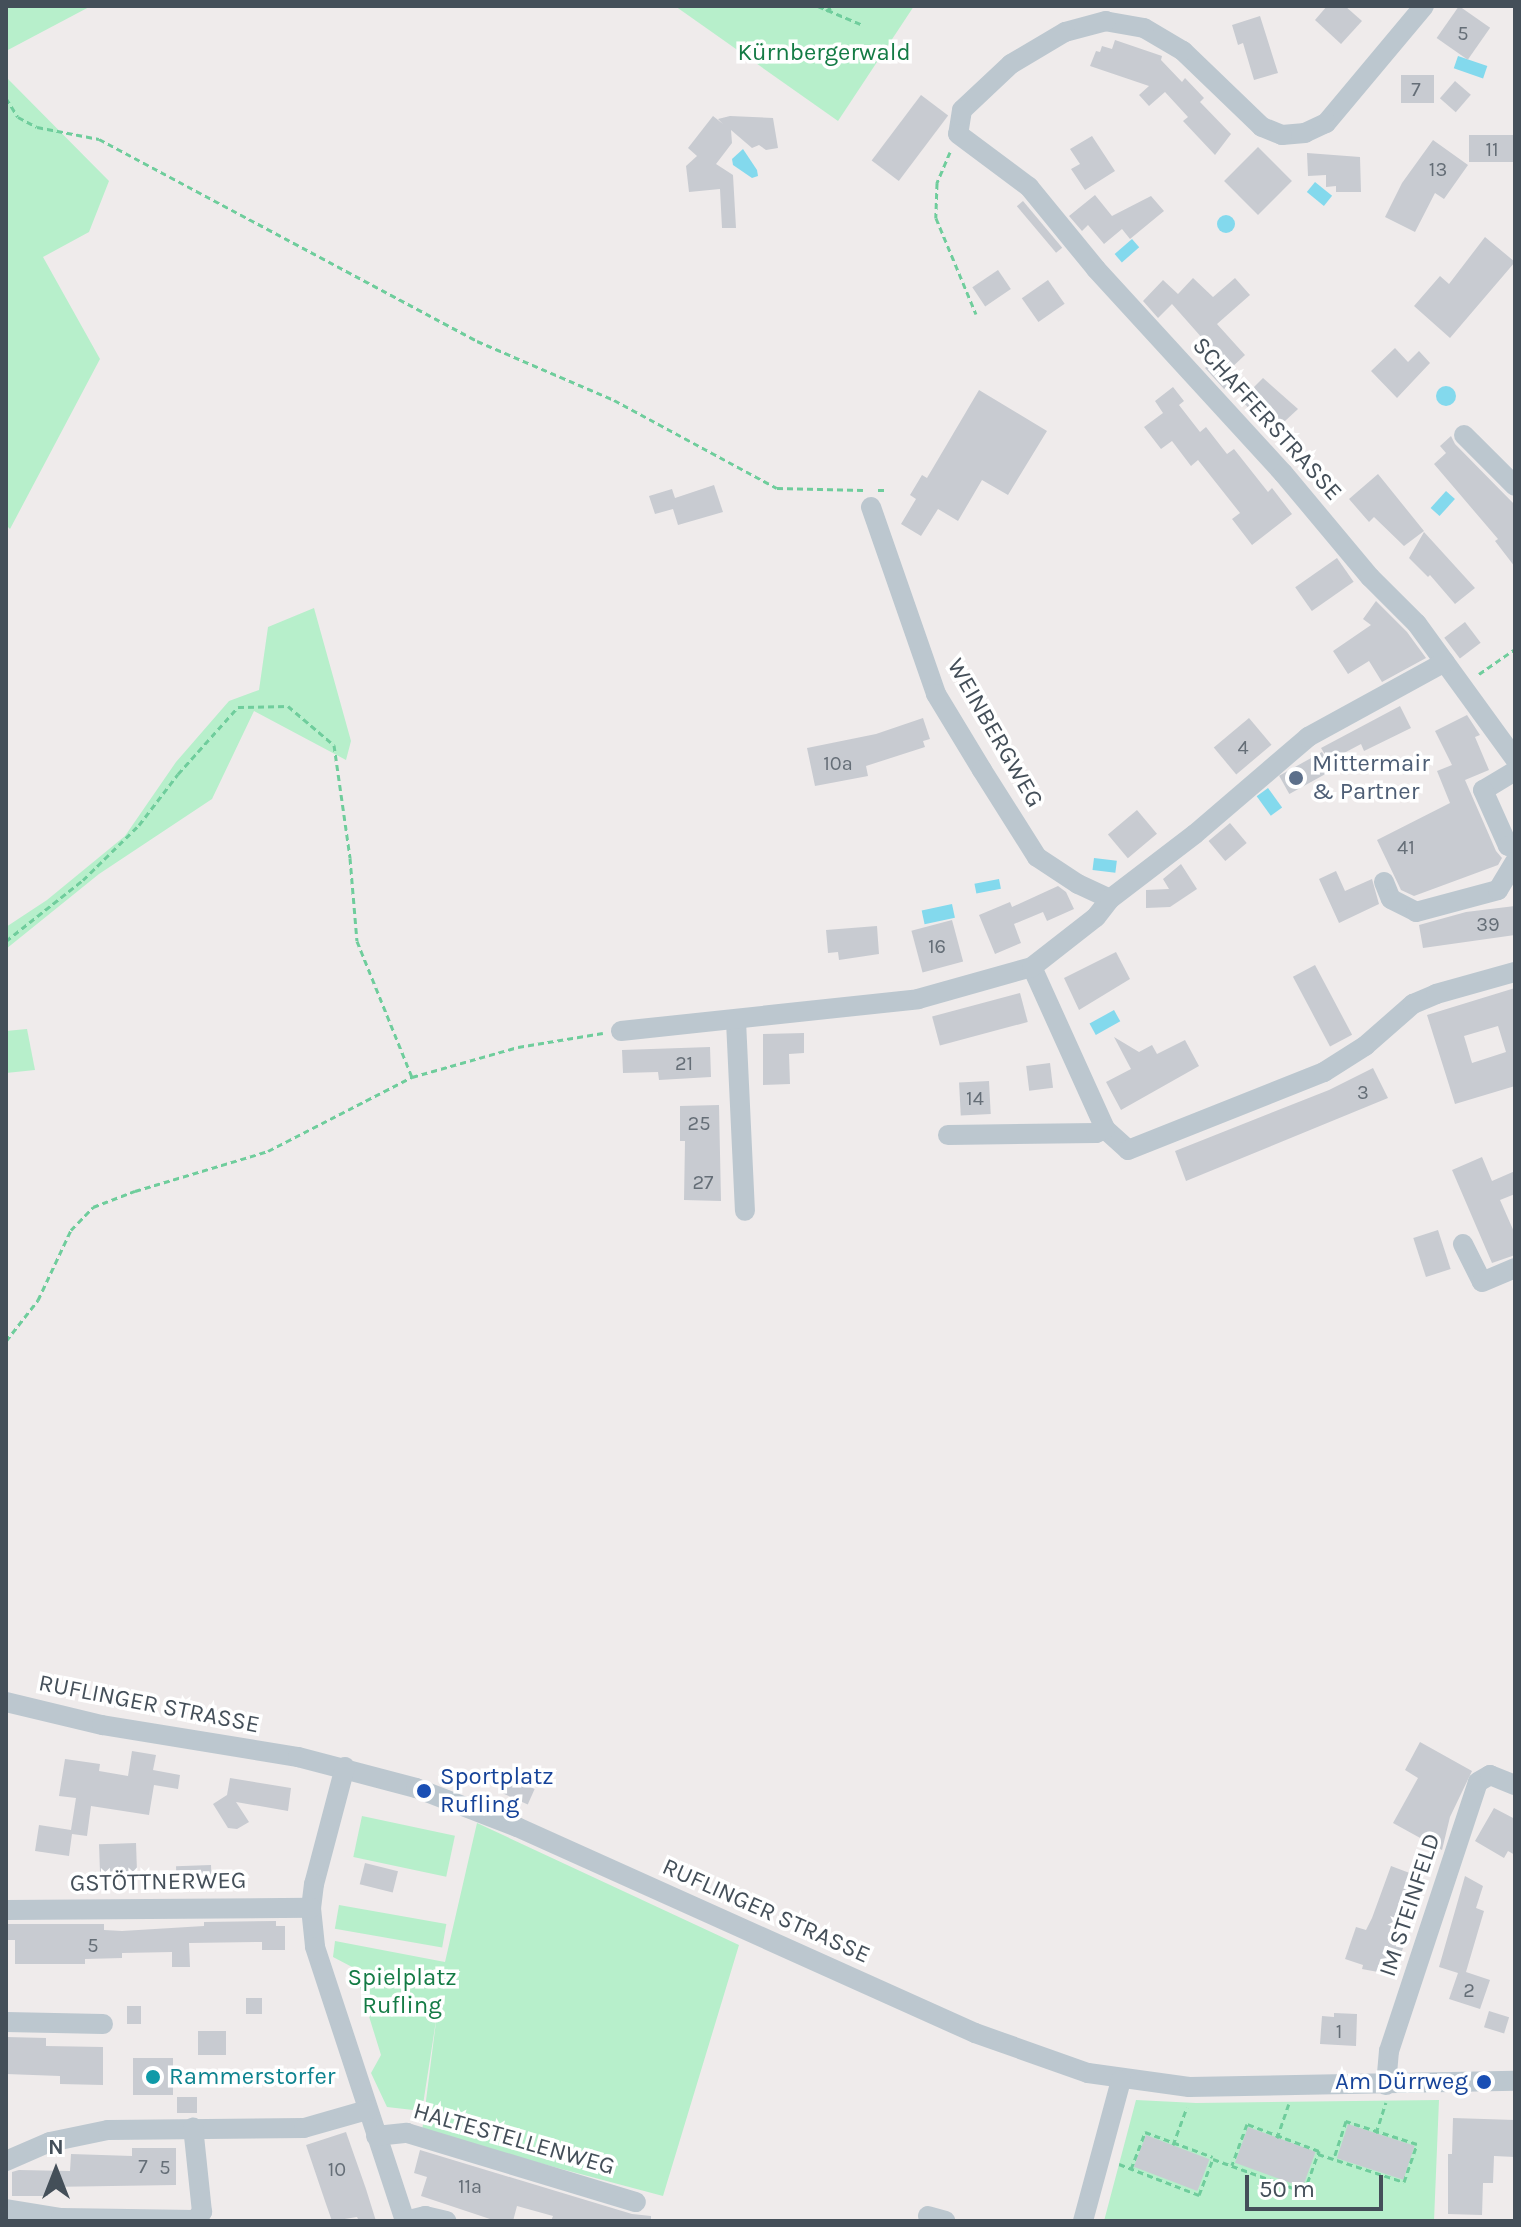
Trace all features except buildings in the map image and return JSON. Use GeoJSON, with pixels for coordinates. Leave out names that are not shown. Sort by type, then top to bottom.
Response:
{"type":"FeatureCollection","features":[{"type":"Feature","properties":{"kind":"street"},"geometry":{"type":"LineString","coordinates":[[958,134],[962,110],[1011,64],[1065,32],[1106,21],[1144,28],[1183,51],[1262,127],[1282,135],[1305,133],[1326,123],[1424,6]]}},
{"type":"Feature","properties":{"kind":"street","name":"SCHAFFERSTRASSE"},"geometry":{"type":"LineString","coordinates":[[958,134],[1029,187],[1096,269],[1283,473],[1445,662],[1515,759]]}},
{"type":"Feature","properties":{"kind":"street"},"geometry":{"type":"LineString","coordinates":[[1464,435],[1515,486]]}},
{"type":"Feature","properties":{"kind":"street","name":"WEINBERGWEG"},"geometry":{"type":"LineString","coordinates":[[871,507],[936,694],[982,770],[1037,857],[1078,884],[1110,899]]}},
{"type":"Feature","properties":{"kind":"street"},"geometry":{"type":"LineString","coordinates":[[621,1031],[918,999],[1032,967],[1096,917],[1110,899],[1195,834],[1308,737],[1445,662]]}},
{"type":"Feature","properties":{"kind":"street"},"geometry":{"type":"LineString","coordinates":[[1515,771],[1483,790],[1508,846],[1515,848]]}},
{"type":"Feature","properties":{"kind":"street"},"geometry":{"type":"LineString","coordinates":[[1384,882],[1391,899],[1416,912],[1498,890],[1515,862]]}},
{"type":"Feature","properties":{"kind":"street"},"geometry":{"type":"LineString","coordinates":[[1032,967],[1105,1129],[1128,1150],[1324,1072],[1365,1046],[1413,1004],[1436,994],[1515,972]]}},
{"type":"Feature","properties":{"kind":"street"},"geometry":{"type":"LineString","coordinates":[[736,1021],[745,1211]]}},
{"type":"Feature","properties":{"kind":"street"},"geometry":{"type":"LineString","coordinates":[[948,1135],[1096,1133],[1105,1129]]}},
{"type":"Feature","properties":{"kind":"street"},"geometry":{"type":"LineString","coordinates":[[1463,1244],[1482,1282],[1515,1268]]}},
{"type":"Feature","properties":{"kind":"street","name":"RUFLINGER STRASSE"},"geometry":{"type":"LineString","coordinates":[[6,1702],[114,1727],[345,1767],[416,1788],[506,1822],[1022,2052],[1121,2080],[1189,2087],[1387,2091],[1515,2081]]}},
{"type":"Feature","properties":{"kind":"street","name":"HALTESTELLENWEG"},"geometry":{"type":"LineString","coordinates":[[345,1767],[311,1908],[315,1947],[405,2221],[425,2216],[446,2221]]}},
{"type":"Feature","properties":{"kind":"street","name":"IM STEINFELD"},"geometry":{"type":"LineString","coordinates":[[1387,2091],[1389,2051],[1478,1782],[1490,1775],[1515,1785]]}},
{"type":"Feature","properties":{"kind":"street","name":"GSTÖTTNERWEG"},"geometry":{"type":"LineString","coordinates":[[6,1910],[311,1908]]}},
{"type":"Feature","properties":{"kind":"street"},"geometry":{"type":"LineString","coordinates":[[6,2022],[103,2024]]}},
{"type":"Feature","properties":{"kind":"street"},"geometry":{"type":"LineString","coordinates":[[1083,2221],[1121,2080]]}},
{"type":"Feature","properties":{"kind":"street"},"geometry":{"type":"LineString","coordinates":[[6,2161],[50,2142],[79,2134],[193,2127],[304,2128],[367,2110]]}},
{"type":"Feature","properties":{"kind":"street"},"geometry":{"type":"LineString","coordinates":[[6,2209],[61,2218],[195,2220],[202,2212],[193,2127]]}},
{"type":"Feature","properties":{"kind":"street","name":"HALTESTELLENWEG"},"geometry":{"type":"LineString","coordinates":[[376,2136],[407,2133],[636,2202]]}},
{"type":"Feature","properties":{"kind":"path"},"geometry":{"type":"LineString","coordinates":[[818,6],[863,25]]}},
{"type":"Feature","properties":{"kind":"path"},"geometry":{"type":"LineString","coordinates":[[826,11],[833,6]]}},
{"type":"Feature","properties":{"kind":"path"},"geometry":{"type":"LineString","coordinates":[[6,98],[18,117],[37,127],[99,139],[477,341],[614,400],[777,488],[887,490]]}},
{"type":"Feature","properties":{"kind":"path"},"geometry":{"type":"LineString","coordinates":[[958,134],[937,183],[934,205],[941,237],[976,314]]}},
{"type":"Feature","properties":{"kind":"path"},"geometry":{"type":"LineString","coordinates":[[1463,685],[1515,649]]}},
{"type":"Feature","properties":{"kind":"path"},"geometry":{"type":"LineString","coordinates":[[6,941],[83,880],[139,825],[238,707],[288,706],[334,745],[350,858],[357,941],[412,1077]]}},
{"type":"Feature","properties":{"kind":"path"},"geometry":{"type":"LineString","coordinates":[[6,1341],[38,1300],[71,1230],[93,1207],[135,1191],[268,1151],[412,1077],[518,1047],[621,1031]]}},
{"type":"Feature","properties":{"kind":"path"},"geometry":{"type":"LineString","coordinates":[[1376,2132],[1387,2091]]}},
{"type":"Feature","properties":{"kind":"path"},"geometry":{"type":"LineString","coordinates":[[1277,2137],[1291,2098]]}},
{"type":"Feature","properties":{"kind":"path"},"geometry":{"type":"LineString","coordinates":[[1173,2144],[1190,2099]]}},
{"type":"Feature","properties":{"kind":"path"},"geometry":{"type":"LineString","coordinates":[[1318,2154],[1404,2182],[1417,2144],[1346,2121],[1334,2159]]}},
{"type":"Feature","properties":{"kind":"path"},"geometry":{"type":"LineString","coordinates":[[1131,2169],[1145,2132],[1173,2144],[1304,2192],[1319,2151],[1247,2124],[1232,2165]]}},
{"type":"Feature","properties":{"kind":"path"},"geometry":{"type":"LineString","coordinates":[[1100,2157],[1199,2195],[1213,2159]]}},
{"type":"Feature","properties":{"kind":"green space"},"geometry":{"type":"Polygon","coordinates":[[[6,6],[91,6],[6,51],[6,6]]]}},
{"type":"Feature","properties":{"kind":"green space","name":"Kürnbergerwald"},"geometry":{"type":"Polygon","coordinates":[[[675,6],[914,6],[838,121],[675,6]]]}},
{"type":"Feature","properties":{"kind":"green space"},"geometry":{"type":"Polygon","coordinates":[[[6,77],[109,181],[89,232],[43,257],[100,359],[10,529],[6,525],[6,77]]]}},
{"type":"Feature","properties":{"kind":"green space"},"geometry":{"type":"Polygon","coordinates":[[[314,608],[351,741],[346,760],[254,711],[212,799],[99,874],[6,949],[6,927],[47,900],[125,836],[176,762],[229,701],[259,690],[268,627],[314,608]]]}},
{"type":"Feature","properties":{"kind":"green space"},"geometry":{"type":"Polygon","coordinates":[[[27,1029],[35,1070],[6,1073],[6,1031],[27,1029]]]}},
{"type":"Feature","properties":{"kind":"green space"},"geometry":{"type":"Polygon","coordinates":[[[362,1816],[455,1836],[446,1877],[353,1857],[362,1816]]]}},
{"type":"Feature","properties":{"kind":"green space","name":"Spielplatz Rufling"},"geometry":{"type":"Polygon","coordinates":[[[477,1823],[739,1945],[663,2196],[422,2132],[437,2014],[422,2111],[387,2107],[371,2073],[381,2055],[354,1968],[333,1957],[335,1941],[445,1962],[477,1823]]]}},
{"type":"Feature","properties":{"kind":"green space"},"geometry":{"type":"Polygon","coordinates":[[[339,1905],[446,1924],[442,1948],[335,1929],[339,1905]]]}},
{"type":"Feature","properties":{"kind":"green space"},"geometry":{"type":"Polygon","coordinates":[[[1136,2100],[1196,2103],[1439,2100],[1434,2221],[1104,2221],[1136,2100]]]}},
{"type":"Feature","properties":{"kind":"water"},"geometry":{"type":"Polygon","coordinates":[[[1458,56],[1487,66],[1483,78],[1454,68],[1458,56]]]}},
{"type":"Feature","properties":{"kind":"water"},"geometry":{"type":"Polygon","coordinates":[[[743,149],[758,176],[752,178],[733,165],[732,159],[743,149]]]}},
{"type":"Feature","properties":{"kind":"water"},"geometry":{"type":"Polygon","coordinates":[[[1315,182],[1332,196],[1324,206],[1307,192],[1315,182]]]}},
{"type":"Feature","properties":{"kind":"water"},"geometry":{"type":"Polygon","coordinates":[[[1226,215],[1235,224],[1226,233],[1217,224],[1226,215]]]}},
{"type":"Feature","properties":{"kind":"water"},"geometry":{"type":"Polygon","coordinates":[[[1132,239],[1139,247],[1122,262],[1115,254],[1132,239]]]}},
{"type":"Feature","properties":{"kind":"water"},"geometry":{"type":"Polygon","coordinates":[[[1442,386],[1450,386],[1456,396],[1450,406],[1442,406],[1436,400],[1436,392],[1442,386]]]}},
{"type":"Feature","properties":{"kind":"water"},"geometry":{"type":"Polygon","coordinates":[[[1446,491],[1455,499],[1440,516],[1431,508],[1446,491]]]}},
{"type":"Feature","properties":{"kind":"water"},"geometry":{"type":"Polygon","coordinates":[[[1268,788],[1282,807],[1271,816],[1257,796],[1268,788]]]}},
{"type":"Feature","properties":{"kind":"water"},"geometry":{"type":"Polygon","coordinates":[[[1094,858],[1117,861],[1115,873],[1093,870],[1094,858]]]}},
{"type":"Feature","properties":{"kind":"water"},"geometry":{"type":"Polygon","coordinates":[[[999,879],[1001,889],[976,894],[974,884],[999,879]]]}},
{"type":"Feature","properties":{"kind":"water"},"geometry":{"type":"Polygon","coordinates":[[[952,904],[955,918],[925,924],[922,910],[952,904]]]}},
{"type":"Feature","properties":{"kind":"water"},"geometry":{"type":"Polygon","coordinates":[[[1114,1010],[1120,1021],[1096,1035],[1090,1024],[1114,1010]]]}},
{"type":"Feature","properties":{"kind":"place","name":"Mittermair & Partner"},"geometry":{"type":"Point","coordinates":[1296,778]}},
{"type":"Feature","properties":{"kind":"place","name":"Sportplatz Rufling"},"geometry":{"type":"Point","coordinates":[424,1791]}},
{"type":"Feature","properties":{"kind":"place","name":"Rammerstorfer"},"geometry":{"type":"Point","coordinates":[153,2077]}},
{"type":"Feature","properties":{"kind":"place","name":"Am Dürrweg"},"geometry":{"type":"Point","coordinates":[1484,2082]}}]}
